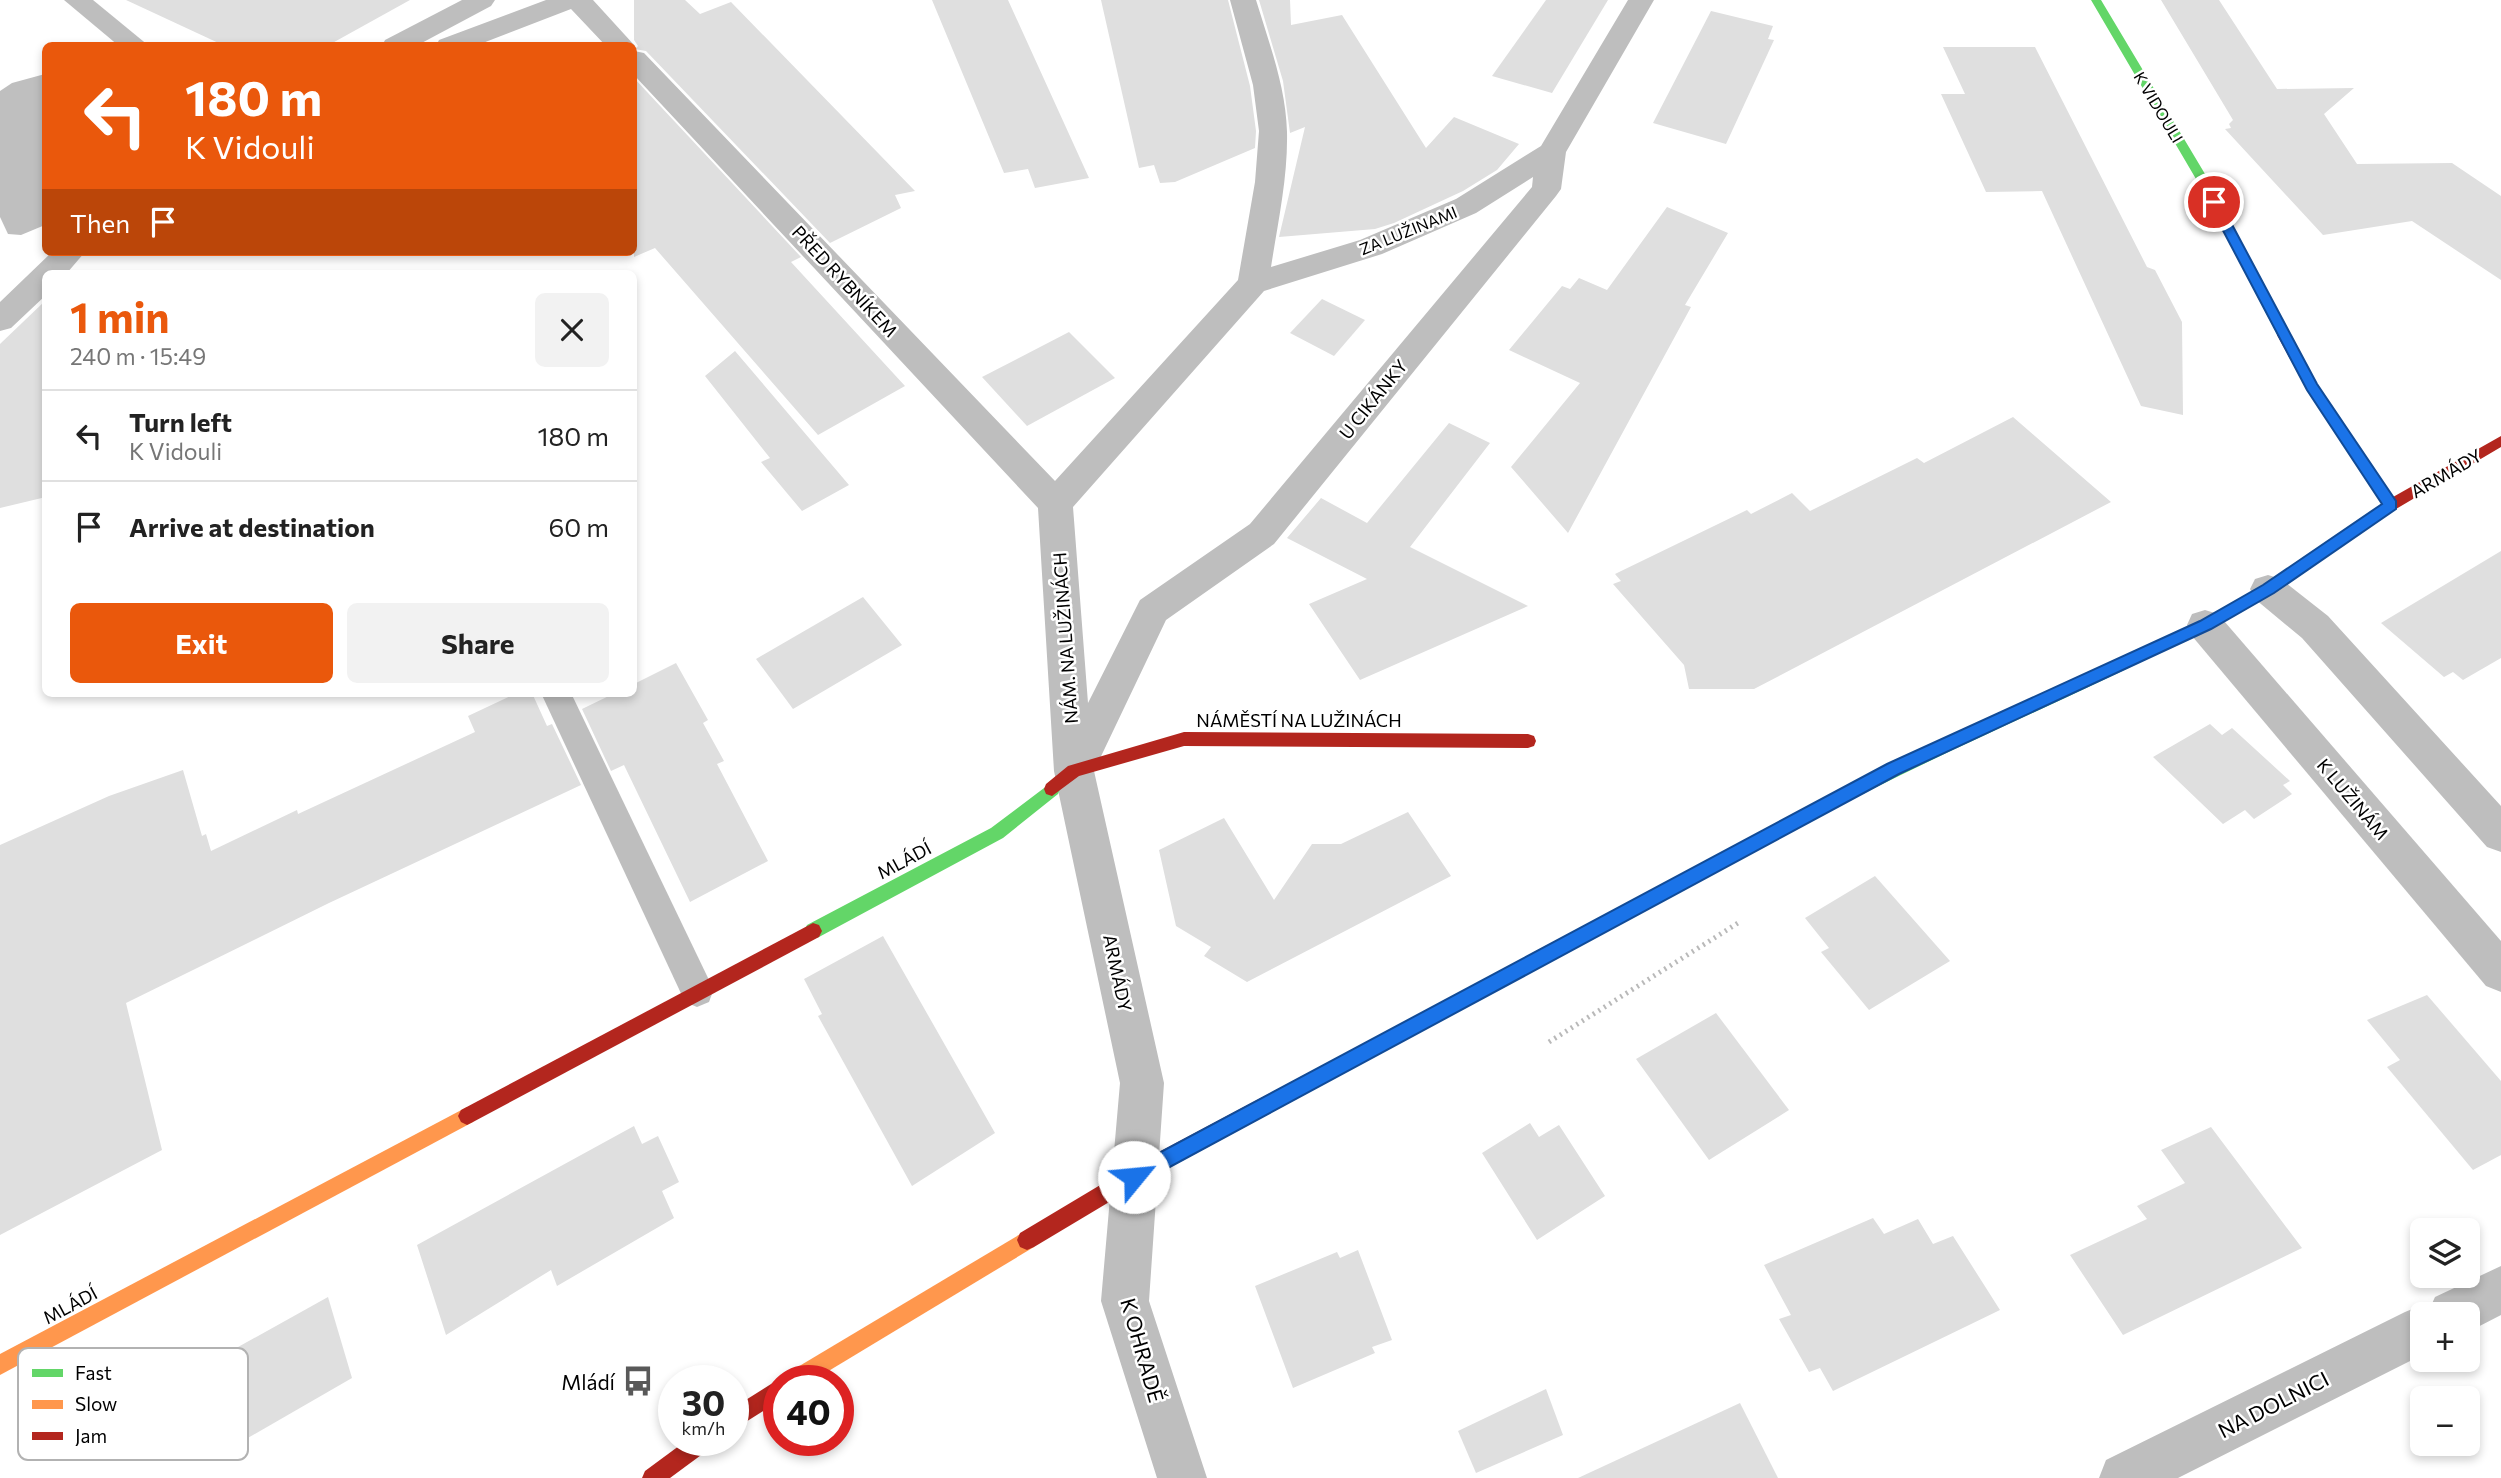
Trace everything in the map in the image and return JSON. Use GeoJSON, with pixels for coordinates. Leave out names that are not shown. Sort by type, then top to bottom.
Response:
{"type":"FeatureCollection","features":[{"type":"Feature","properties":{"kind":"street"},"geometry":{"type":"LineString","coordinates":[[77,0],[130,42]]}},
{"type":"Feature","properties":{"kind":"street"},"geometry":{"type":"LineString","coordinates":[[403,42],[482,0]]}},
{"type":"Feature","properties":{"kind":"street"},"geometry":{"type":"LineString","coordinates":[[460,42],[570,0]]}},
{"type":"Feature","properties":{"kind":"street"},"geometry":{"type":"LineString","coordinates":[[578,0],[617,42]]}},
{"type":"Feature","properties":{"kind":"street"},"geometry":{"type":"LineString","coordinates":[[1055,504],[1253,283],[1270,182],[1273,131],[1267,85],[1243,0]]}},
{"type":"Feature","properties":{"kind":"street","name":"U CIKÁNKY"},"geometry":{"type":"LineString","coordinates":[[1074,771],[1153,610],[1262,534],[1546,189],[1552,152],[1641,0]]}},
{"type":"Feature","properties":{"kind":"street","name":"K VIDOULI"},"geometry":{"type":"LineString","coordinates":[[2096,0],[2202,179],[2312,387],[2391,505]]}},
{"type":"Feature","properties":{"kind":"street","name":"PŘED RYBNÍKEM"},"geometry":{"type":"LineString","coordinates":[[637,62],[1055,504]]}},
{"type":"Feature","properties":{"kind":"street","name":"ZA LUŽINAMI"},"geometry":{"type":"LineString","coordinates":[[1253,283],[1371,247],[1466,206],[1552,152]]}},
{"type":"Feature","properties":{"kind":"street"},"geometry":{"type":"LineString","coordinates":[[52,270],[66,256]]}},
{"type":"Feature","properties":{"kind":"street"},"geometry":{"type":"LineString","coordinates":[[0,320],[42,280]]}},
{"type":"Feature","properties":{"kind":"street","name":"ARMÁDY"},"geometry":{"type":"LineString","coordinates":[[820,1365],[1134,1177],[1893,769],[2205,625],[2268,589],[2391,505],[2501,441]]}},
{"type":"Feature","properties":{"kind":"street","name":"NÁM. NA LUŽINÁCH"},"geometry":{"type":"LineString","coordinates":[[1055,504],[1074,771]]}},
{"type":"Feature","properties":{"kind":"street"},"geometry":{"type":"LineString","coordinates":[[2268,589],[2315,627],[2501,834]]}},
{"type":"Feature","properties":{"kind":"street","name":"K LUŽINÁM"},"geometry":{"type":"LineString","coordinates":[[2205,625],[2501,972]]}},
{"type":"Feature","properties":{"kind":"street","name":"NÁMĚSTÍ NA LUŽINÁCH"},"geometry":{"type":"LineString","coordinates":[[1074,771],[1184,739],[1528,741]]}},
{"type":"Feature","properties":{"kind":"street","name":"ARMÁDY"},"geometry":{"type":"LineString","coordinates":[[1074,771],[1142,1083],[1134,1177]]}},
{"type":"Feature","properties":{"kind":"street","name":"MLÁDÍ"},"geometry":{"type":"LineString","coordinates":[[32,1348],[697,991],[998,833],[1074,771]]}},
{"type":"Feature","properties":{"kind":"street","name":"K OHRADĚ"},"geometry":{"type":"LineString","coordinates":[[1134,1177],[1125,1301],[1182,1478]]}},
{"type":"Feature","properties":{"kind":"street"},"geometry":{"type":"LineString","coordinates":[[2476,1302],[2501,1290]]}},
{"type":"Feature","properties":{"kind":"street","name":"NA DOLNICI"},"geometry":{"type":"LineString","coordinates":[[2124,1478],[2410,1335]]}},
{"type":"Feature","properties":{"kind":"street","name":"MLÁDÍ"},"geometry":{"type":"LineString","coordinates":[[0,1365],[18,1355]]}},
{"type":"Feature","properties":{"kind":"street"},"geometry":{"type":"LineString","coordinates":[[652,1478],[683,1456]]}},
{"type":"Feature","properties":{"kind":"lane"},"geometry":{"type":"LineString","coordinates":[[558,697],[697,991]]}},
{"type":"Feature","properties":{"kind":"path"},"geometry":{"type":"LineString","coordinates":[[1549,1042],[1738,923]]}},
{"type":"Feature","properties":{"kind":"shaded area"},"geometry":{"type":"Polygon","coordinates":[[[42,75],[42,226],[21,235],[8,234],[0,217],[0,91],[12,83],[42,75]]]}},
{"type":"Feature","properties":{"kind":"building"},"geometry":{"type":"Polygon","coordinates":[[[126,0],[410,0],[334,42],[216,42],[126,0]]]}},
{"type":"Feature","properties":{"kind":"building"},"geometry":{"type":"Polygon","coordinates":[[[634,0],[685,0],[700,14],[731,2],[915,191],[895,195],[901,208],[830,243],[646,51],[637,49],[637,42],[634,40],[634,0]]]}},
{"type":"Feature","properties":{"kind":"building"},"geometry":{"type":"Polygon","coordinates":[[[932,0],[1008,0],[1089,178],[1035,188],[1028,169],[1004,173],[932,0]]]}},
{"type":"Feature","properties":{"kind":"building"},"geometry":{"type":"Polygon","coordinates":[[[1101,0],[1228,0],[1250,86],[1256,131],[1255,148],[1175,182],[1160,183],[1154,165],[1139,168],[1101,0]]]}},
{"type":"Feature","properties":{"kind":"building"},"geometry":{"type":"Polygon","coordinates":[[[1259,0],[1290,0],[1291,25],[1342,15],[1426,148],[1454,117],[1519,144],[1497,170],[1463,191],[1394,223],[1375,229],[1279,237],[1305,127],[1290,133],[1283,81],[1259,0]]]}},
{"type":"Feature","properties":{"kind":"building"},"geometry":{"type":"Polygon","coordinates":[[[1546,0],[1608,0],[1552,93],[1492,76],[1546,0]]]}},
{"type":"Feature","properties":{"kind":"building"},"geometry":{"type":"Polygon","coordinates":[[[2161,0],[2219,0],[2277,89],[2354,88],[2324,114],[2357,164],[2452,163],[2501,196],[2501,280],[2412,221],[2323,235],[2225,129],[2231,128],[2229,124],[2233,120],[2161,0]]]}},
{"type":"Feature","properties":{"kind":"building"},"geometry":{"type":"Polygon","coordinates":[[[1711,11],[1773,26],[1768,39],[1774,40],[1726,144],[1653,123],[1711,11]]]}},
{"type":"Feature","properties":{"kind":"building"},"geometry":{"type":"Polygon","coordinates":[[[1943,47],[2035,47],[2147,267],[2155,270],[2182,322],[2183,415],[2141,406],[2042,191],[1986,192],[1941,94],[1965,94],[1943,47]]]}},
{"type":"Feature","properties":{"kind":"building"},"geometry":{"type":"Polygon","coordinates":[[[637,81],[801,257],[791,262],[905,386],[818,435],[655,248],[637,256],[637,81]]]}},
{"type":"Feature","properties":{"kind":"building"},"geometry":{"type":"Polygon","coordinates":[[[1667,207],[1728,233],[1685,305],[1691,307],[1568,533],[1511,467],[1580,383],[1509,350],[1562,286],[1570,289],[1579,278],[1607,290],[1667,207]]]}},
{"type":"Feature","properties":{"kind":"building"},"geometry":{"type":"Polygon","coordinates":[[[1322,299],[1365,320],[1334,356],[1290,333],[1322,299]]]}},
{"type":"Feature","properties":{"kind":"building"},"geometry":{"type":"Polygon","coordinates":[[[42,304],[42,498],[0,508],[0,344],[42,304]]]}},
{"type":"Feature","properties":{"kind":"building"},"geometry":{"type":"Polygon","coordinates":[[[1069,332],[1115,378],[1027,426],[982,377],[1069,332]]]}},
{"type":"Feature","properties":{"kind":"building"},"geometry":{"type":"Polygon","coordinates":[[[735,351],[849,485],[802,511],[761,462],[770,458],[705,376],[735,351]]]}},
{"type":"Feature","properties":{"kind":"building"},"geometry":{"type":"Polygon","coordinates":[[[2013,417],[2111,502],[1754,689],[1689,689],[1684,665],[1613,584],[1621,581],[1615,574],[1747,510],[1751,514],[1792,493],[1810,511],[1917,458],[1924,463],[2013,417]]]}},
{"type":"Feature","properties":{"kind":"building"},"geometry":{"type":"Polygon","coordinates":[[[1449,423],[1490,443],[1410,547],[1528,606],[1360,680],[1309,604],[1367,579],[1287,538],[1321,498],[1367,523],[1449,423]]]}},
{"type":"Feature","properties":{"kind":"building"},"geometry":{"type":"Polygon","coordinates":[[[2501,551],[2501,658],[2463,680],[2453,672],[2444,677],[2381,623],[2501,551]]]}},
{"type":"Feature","properties":{"kind":"building"},"geometry":{"type":"Polygon","coordinates":[[[863,597],[902,645],[793,709],[756,659],[863,597]]]}},
{"type":"Feature","properties":{"kind":"building"},"geometry":{"type":"Polygon","coordinates":[[[676,663],[708,720],[703,723],[724,761],[717,764],[768,861],[690,902],[624,765],[611,771],[582,709],[607,697],[637,697],[637,682],[676,663]]]}},
{"type":"Feature","properties":{"kind":"building"},"geometry":{"type":"Polygon","coordinates":[[[508,697],[534,697],[547,726],[552,724],[581,785],[329,903],[126,1003],[162,1150],[0,1235],[0,845],[109,796],[183,770],[202,836],[206,834],[211,851],[475,732],[468,716],[508,697]]]}},
{"type":"Feature","properties":{"kind":"building"},"geometry":{"type":"Polygon","coordinates":[[[2210,724],[2222,735],[2232,728],[2290,781],[2283,785],[2292,794],[2254,819],[2245,810],[2223,824],[2153,757],[2210,724]]]}},
{"type":"Feature","properties":{"kind":"building"},"geometry":{"type":"Polygon","coordinates":[[[1408,812],[1451,876],[1247,982],[1204,956],[1211,947],[1176,926],[1159,850],[1224,818],[1274,900],[1312,844],[1341,844],[1408,812]]]}},
{"type":"Feature","properties":{"kind":"building"},"geometry":{"type":"Polygon","coordinates":[[[1875,876],[1950,961],[1869,1010],[1821,952],[1829,948],[1805,918],[1875,876]]]}},
{"type":"Feature","properties":{"kind":"building"},"geometry":{"type":"Polygon","coordinates":[[[883,936],[995,1133],[912,1186],[818,1016],[822,1014],[804,979],[883,936]]]}},
{"type":"Feature","properties":{"kind":"building"},"geometry":{"type":"Polygon","coordinates":[[[2427,995],[2501,1081],[2501,1155],[2473,1170],[2387,1067],[2400,1060],[2367,1020],[2427,995]]]}},
{"type":"Feature","properties":{"kind":"building"},"geometry":{"type":"Polygon","coordinates":[[[1716,1013],[1789,1110],[1709,1160],[1636,1059],[1716,1013]]]}},
{"type":"Feature","properties":{"kind":"building"},"geometry":{"type":"Polygon","coordinates":[[[1530,1123],[1539,1137],[1559,1125],[1605,1196],[1537,1240],[1482,1153],[1530,1123]]]}},
{"type":"Feature","properties":{"kind":"building"},"geometry":{"type":"Polygon","coordinates":[[[634,1126],[642,1144],[658,1136],[679,1182],[662,1191],[674,1218],[557,1286],[551,1270],[446,1335],[417,1245],[634,1126]]]}},
{"type":"Feature","properties":{"kind":"building"},"geometry":{"type":"Polygon","coordinates":[[[2211,1127],[2302,1248],[2123,1335],[2070,1255],[2147,1219],[2137,1206],[2185,1183],[2161,1150],[2211,1127]]]}},
{"type":"Feature","properties":{"kind":"building"},"geometry":{"type":"Polygon","coordinates":[[[1873,1218],[1884,1234],[1918,1219],[1933,1244],[1953,1236],[2000,1310],[1833,1391],[1820,1368],[1809,1372],[1779,1319],[1791,1315],[1764,1265],[1873,1218]]]}},
{"type":"Feature","properties":{"kind":"building"},"geometry":{"type":"Polygon","coordinates":[[[1358,1250],[1392,1340],[1372,1347],[1375,1353],[1293,1388],[1255,1286],[1337,1252],[1340,1258],[1358,1250]]]}},
{"type":"Feature","properties":{"kind":"building"},"geometry":{"type":"Polygon","coordinates":[[[328,1297],[352,1378],[248,1438],[248,1348],[236,1348],[328,1297]]]}},
{"type":"Feature","properties":{"kind":"building"},"geometry":{"type":"Polygon","coordinates":[[[1546,1389],[1563,1435],[1476,1473],[1458,1431],[1546,1389]]]}},
{"type":"Feature","properties":{"kind":"building"},"geometry":{"type":"Polygon","coordinates":[[[1740,1403],[1778,1478],[1578,1478],[1740,1403]]]}},
{"type":"Feature","properties":{"kind":"traffic: fast"},"geometry":{"type":"LineString","coordinates":[[2096,0],[2202,179],[2284,335]]}},
{"type":"Feature","properties":{"kind":"traffic: fast"},"geometry":{"type":"LineString","coordinates":[[1815,811],[1893,769],[2205,625],[2274,585]]}},
{"type":"Feature","properties":{"kind":"traffic: fast"},"geometry":{"type":"LineString","coordinates":[[813,931],[997,833],[1052,789]]}},
{"type":"Feature","properties":{"kind":"traffic: slow"},"geometry":{"type":"LineString","coordinates":[[1538,959],[1815,811]]}},
{"type":"Feature","properties":{"kind":"traffic: slow"},"geometry":{"type":"LineString","coordinates":[[32,1348],[467,1116]]}},
{"type":"Feature","properties":{"kind":"traffic: slow"},"geometry":{"type":"LineString","coordinates":[[820,1365],[1027,1240]]}},
{"type":"Feature","properties":{"kind":"traffic: slow"},"geometry":{"type":"LineString","coordinates":[[0,1365],[18,1355]]}},
{"type":"Feature","properties":{"kind":"traffic: jam"},"geometry":{"type":"LineString","coordinates":[[2284,335],[2312,387],[2391,505]]}},
{"type":"Feature","properties":{"kind":"traffic: jam"},"geometry":{"type":"LineString","coordinates":[[2274,585],[2391,505],[2501,441]]}},
{"type":"Feature","properties":{"kind":"traffic: jam"},"geometry":{"type":"LineString","coordinates":[[1052,789],[1074,771],[1184,739],[1528,741]]}},
{"type":"Feature","properties":{"kind":"traffic: jam"},"geometry":{"type":"LineString","coordinates":[[467,1116],[813,931]]}},
{"type":"Feature","properties":{"kind":"traffic: jam"},"geometry":{"type":"LineString","coordinates":[[1027,1240],[1134,1176],[1538,959]]}},
{"type":"Feature","properties":{"kind":"traffic: jam"},"geometry":{"type":"LineString","coordinates":[[749,1409],[763,1400]]}},
{"type":"Feature","properties":{"kind":"traffic: jam"},"geometry":{"type":"LineString","coordinates":[[652,1478],[683,1456]]}},
{"type":"Feature","properties":{"kind":"place","name":"Mládí"},"geometry":{"type":"Point","coordinates":[638,1381]}},
{"type":"Feature","properties":{"kind":"route"},"geometry":{"type":"LineString","coordinates":[[1134,1177],[1893,769],[2205,625],[2268,589],[2391,505],[2312,387],[2214,202]]}}]}
